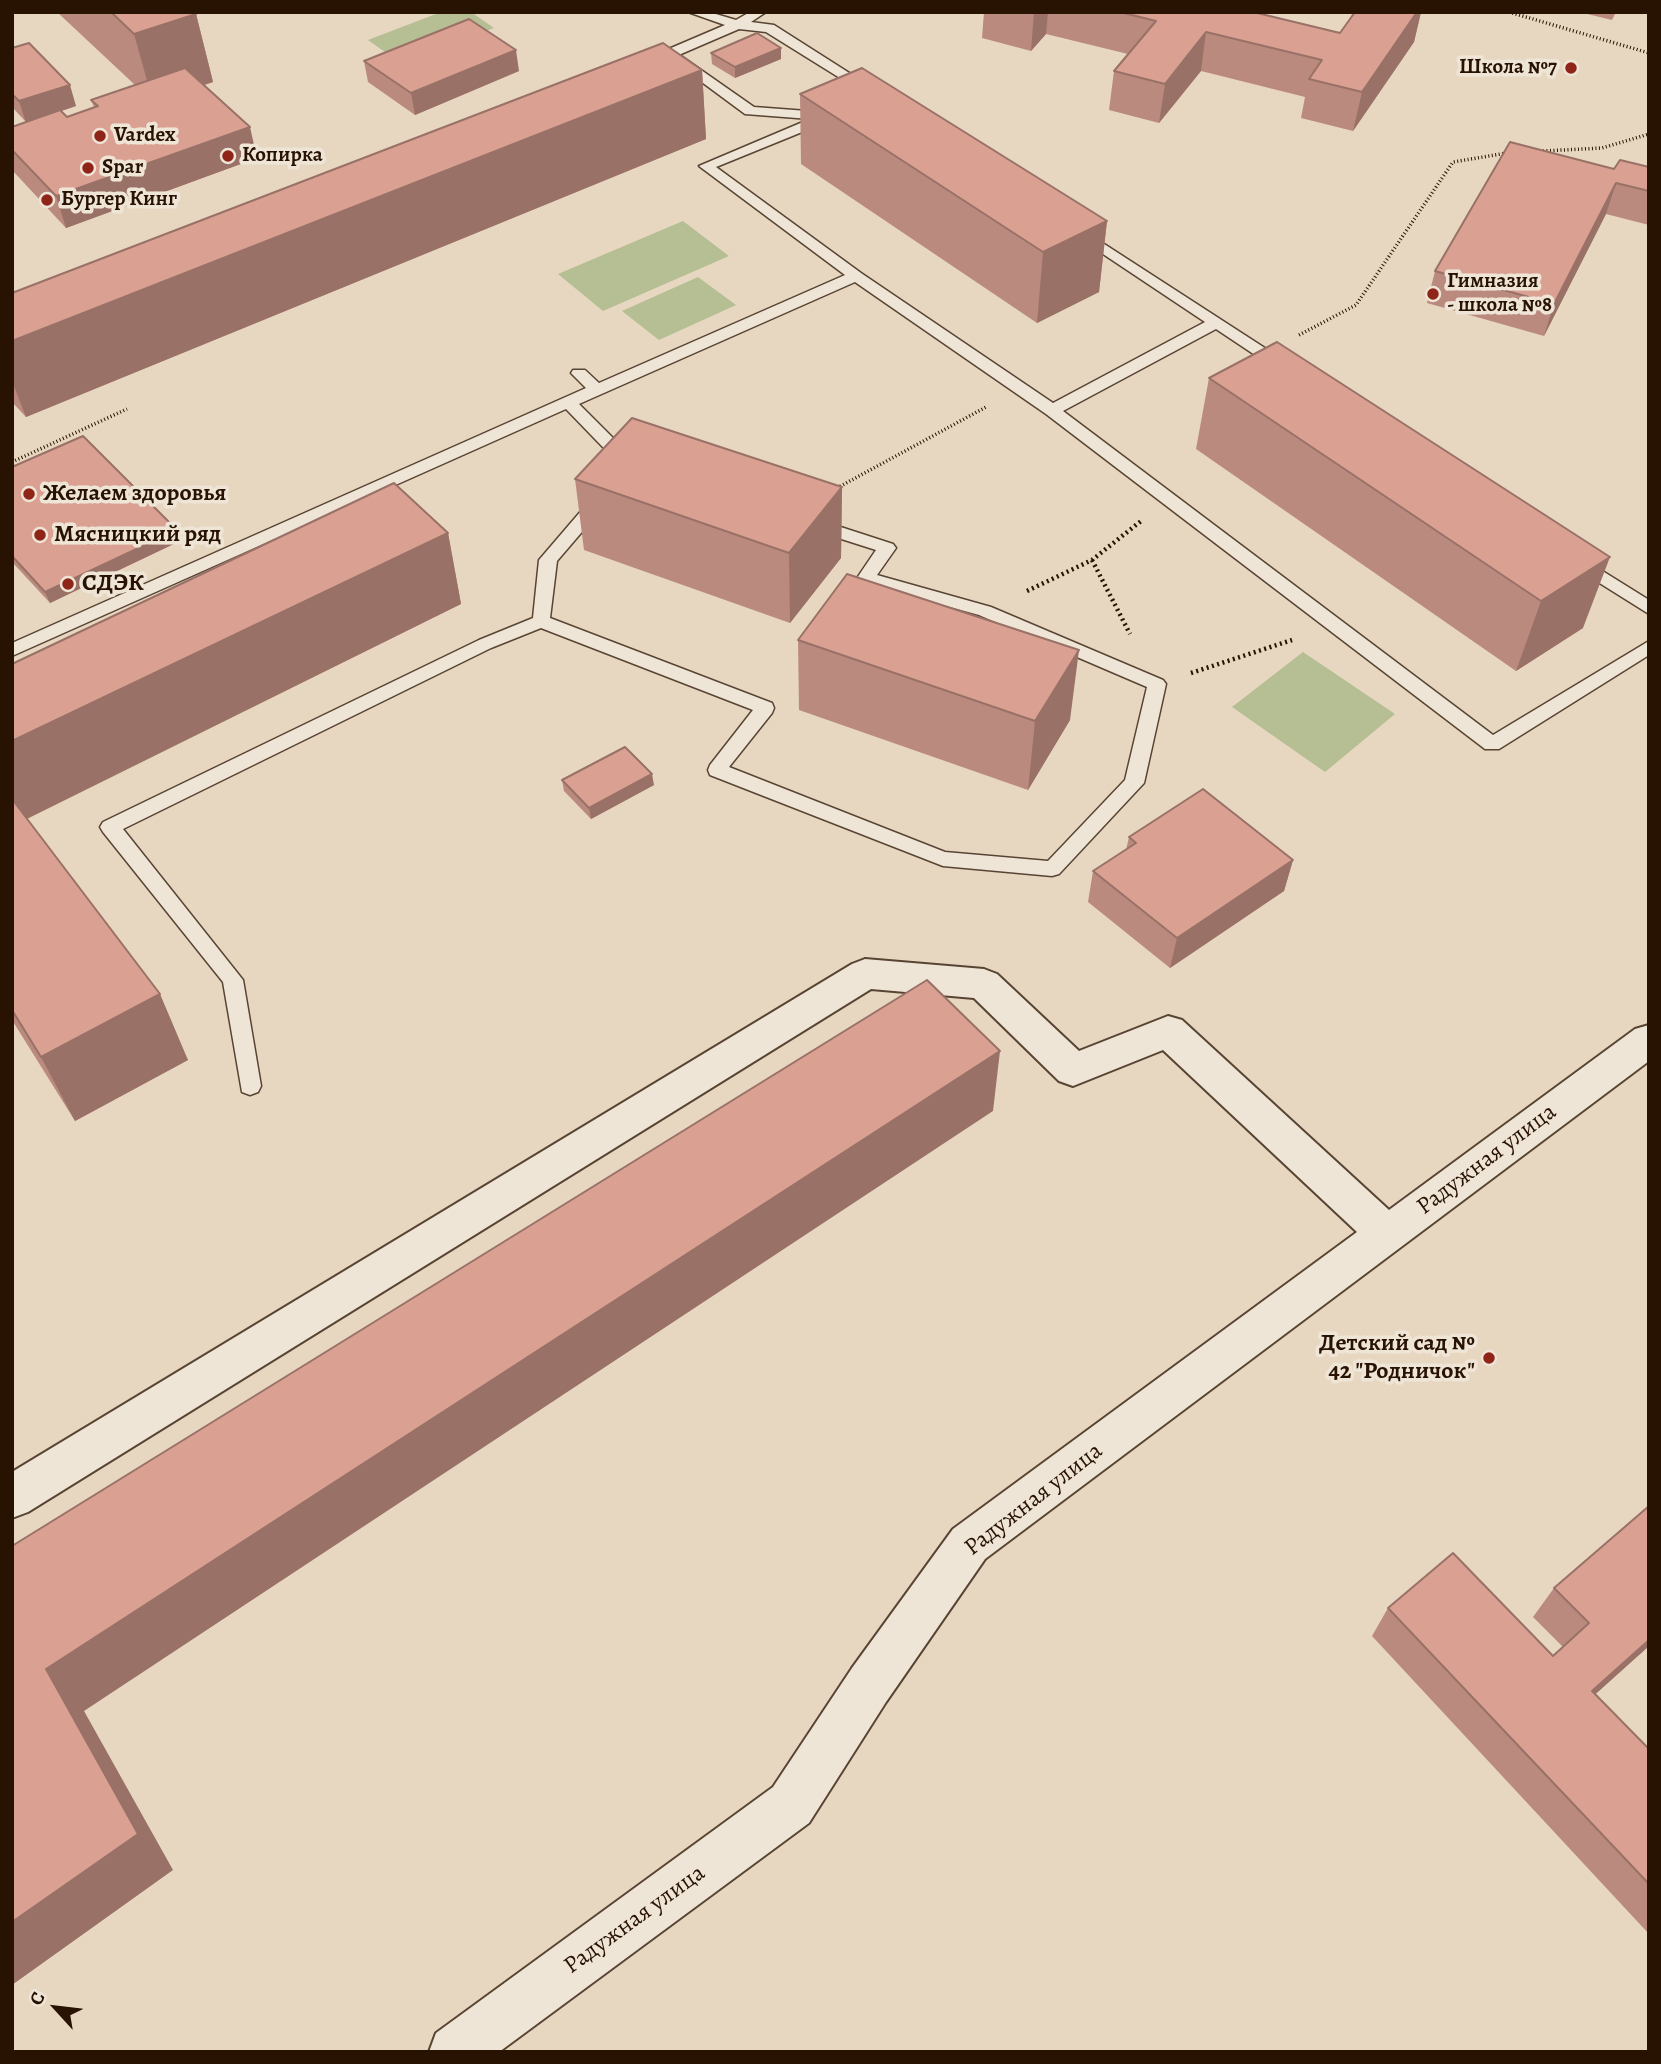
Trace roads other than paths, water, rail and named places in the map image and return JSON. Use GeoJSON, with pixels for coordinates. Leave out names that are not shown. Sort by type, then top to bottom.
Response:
{"type":"FeatureCollection","features":[{"type":"Feature","properties":{"kind":"street"},"geometry":{"type":"LineString","coordinates":[[12,1497],[865,974],[984,984],[1073,1070],[1168,1031],[1387,1234]]}},
{"type":"Feature","properties":{"kind":"street","name":"Радужная улица"},"geometry":{"type":"LineString","coordinates":[[455,2052],[791,1805],[869,1685],[970,1544],[1649,1040]]}},
{"type":"Feature","properties":{"kind":"lane"},"geometry":{"type":"LineString","coordinates":[[694,12],[737,25],[769,28],[877,95],[865,100]]}},
{"type":"Feature","properties":{"kind":"lane"},"geometry":{"type":"LineString","coordinates":[[645,63],[737,25],[760,12]]}},
{"type":"Feature","properties":{"kind":"lane"},"geometry":{"type":"LineString","coordinates":[[671,53],[750,111],[835,113],[706,166],[856,276],[1052,410],[1492,744],[1649,647]]}},
{"type":"Feature","properties":{"kind":"lane"},"geometry":{"type":"LineString","coordinates":[[1069,224],[1296,375]]}},
{"type":"Feature","properties":{"kind":"lane"},"geometry":{"type":"LineString","coordinates":[[12,650],[856,276]]}},
{"type":"Feature","properties":{"kind":"lane"},"geometry":{"type":"LineString","coordinates":[[1052,410],[1215,323]]}},
{"type":"Feature","properties":{"kind":"lane"},"geometry":{"type":"LineString","coordinates":[[579,373],[596,390]]}},
{"type":"Feature","properties":{"kind":"lane"},"geometry":{"type":"LineString","coordinates":[[541,621],[548,560],[626,474],[568,402]]}},
{"type":"Feature","properties":{"kind":"lane"},"geometry":{"type":"LineString","coordinates":[[250,1086],[233,980],[110,827],[485,644],[541,621],[765,708],[717,770],[943,859],[1052,869],[1134,783],[1157,684],[985,611],[866,578],[887,548],[787,515]]}},
{"type":"Feature","properties":{"kind":"lane"},"geometry":{"type":"LineString","coordinates":[[1569,556],[1649,608]]}},
{"type":"Feature","properties":{"kind":"place","name":"Школа №7"},"geometry":{"type":"Point","coordinates":[1571,68]}},
{"type":"Feature","properties":{"kind":"place","name":"Vardex"},"geometry":{"type":"Point","coordinates":[100,136]}},
{"type":"Feature","properties":{"kind":"place","name":"Копирка"},"geometry":{"type":"Point","coordinates":[228,156]}},
{"type":"Feature","properties":{"kind":"place","name":"Spar"},"geometry":{"type":"Point","coordinates":[88,168]}},
{"type":"Feature","properties":{"kind":"place","name":"Бургер Кинг"},"geometry":{"type":"Point","coordinates":[47,200]}},
{"type":"Feature","properties":{"kind":"place","name":"Гимназия - школа №8"},"geometry":{"type":"Point","coordinates":[1433,294]}},
{"type":"Feature","properties":{"kind":"place","name":"Желаем здоровья"},"geometry":{"type":"Point","coordinates":[29,494]}},
{"type":"Feature","properties":{"kind":"place","name":"Мясницкий ряд"},"geometry":{"type":"Point","coordinates":[40,535]}},
{"type":"Feature","properties":{"kind":"place","name":"СДЭК"},"geometry":{"type":"Point","coordinates":[68,584]}},
{"type":"Feature","properties":{"kind":"place","name":"Детский сад № 42 \"Родничок\""},"geometry":{"type":"Point","coordinates":[1489,1358]}}]}
